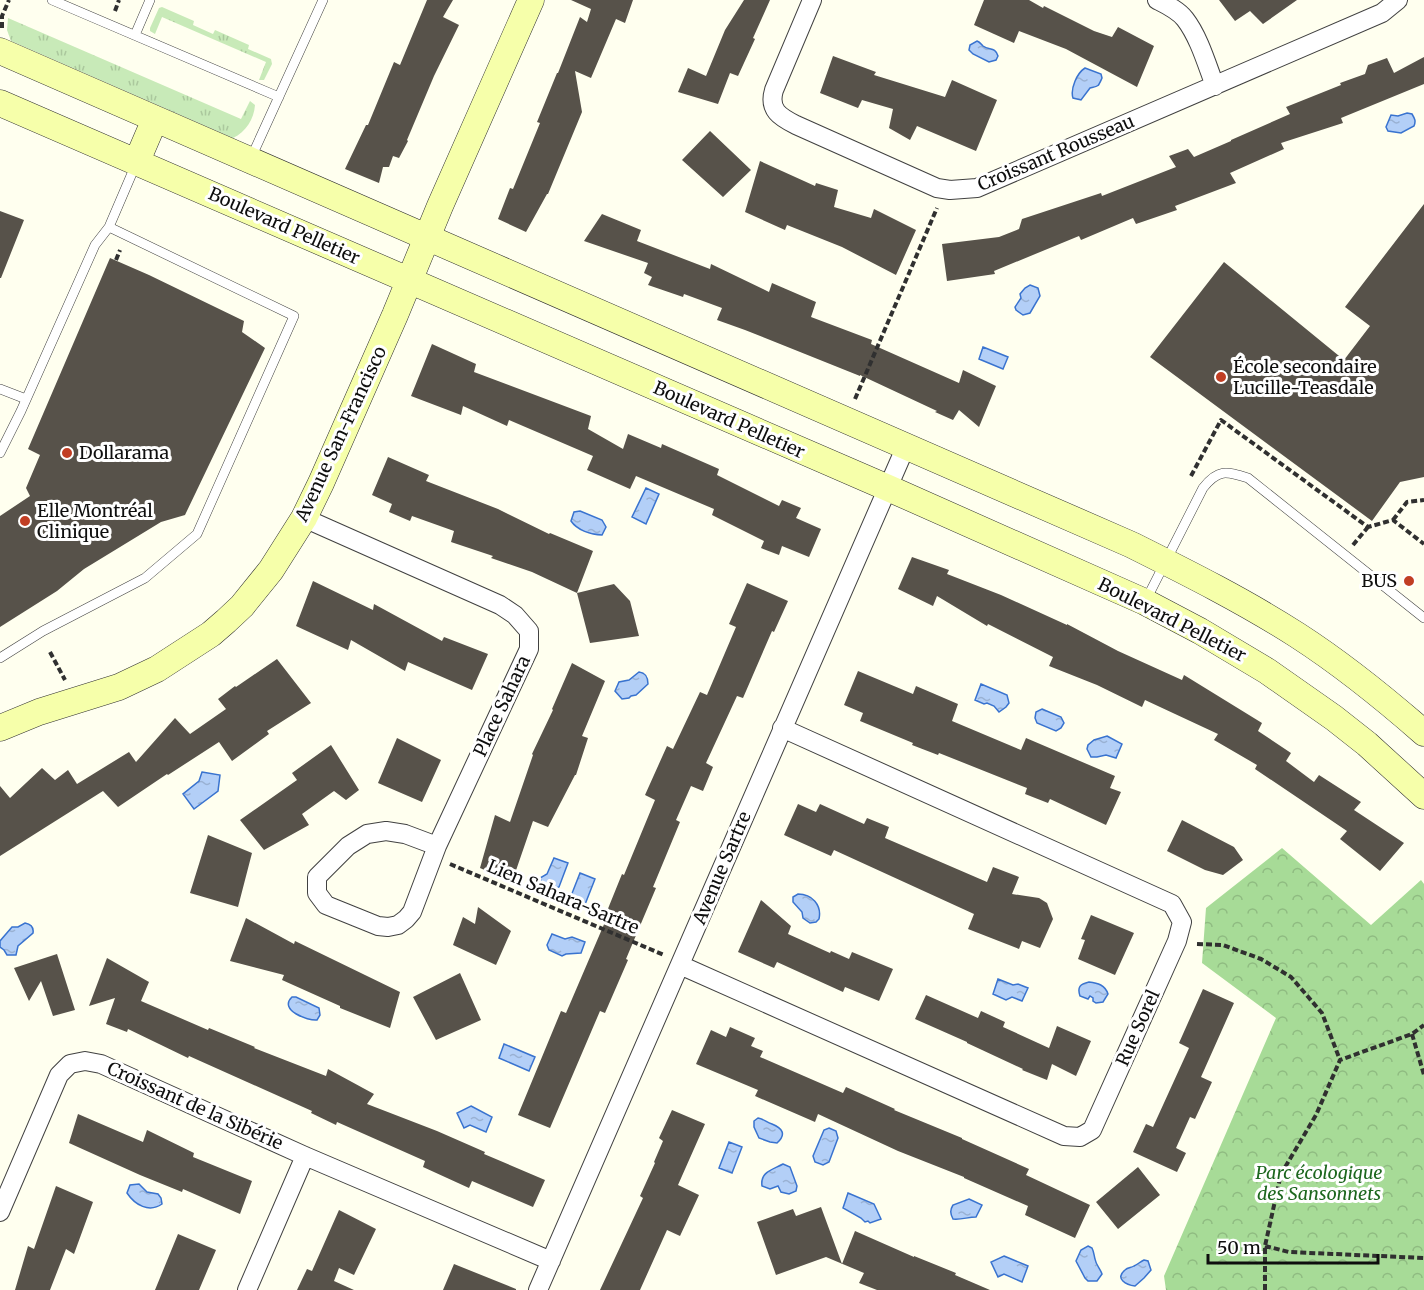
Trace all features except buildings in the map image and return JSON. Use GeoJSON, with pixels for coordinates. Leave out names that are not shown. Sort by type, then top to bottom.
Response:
{"type":"FeatureCollection","features":[{"type":"Feature","properties":{"kind":"street","name":"Avenue San-Francisco"},"geometry":{"type":"LineString","coordinates":[[0,728],[39,712],[119,687],[157,669],[226,621],[257,588],[281,556],[304,518],[531,0]]}},
{"type":"Feature","properties":{"kind":"street","name":"Croissant Rousseau"},"geometry":{"type":"LineString","coordinates":[[812,0],[771,99],[777,114],[796,125],[937,188],[963,190],[977,188],[1215,86],[1382,13],[1398,0]]}},
{"type":"Feature","properties":{"kind":"street"},"geometry":{"type":"LineString","coordinates":[[1157,0],[1184,18],[1192,31],[1215,86]]}},
{"type":"Feature","properties":{"kind":"street"},"geometry":{"type":"LineString","coordinates":[[1,41],[155,119],[1165,561],[1220,589],[1298,636],[1384,699],[1424,733]]}},
{"type":"Feature","properties":{"kind":"street","name":"Boulevard Pelletier"},"geometry":{"type":"LineString","coordinates":[[0,102],[1145,602],[1200,630],[1268,671],[1342,724],[1424,796]]}},
{"type":"Feature","properties":{"kind":"street"},"geometry":{"type":"LineString","coordinates":[[137,162],[155,119]]}},
{"type":"Feature","properties":{"kind":"street","name":"Avenue Sartre"},"geometry":{"type":"LineString","coordinates":[[538,1290],[906,446]]}},
{"type":"Feature","properties":{"kind":"street","name":"Place Sahara"},"geometry":{"type":"LineString","coordinates":[[304,518],[500,605],[515,615],[529,630],[529,649],[435,851],[412,912],[398,925],[378,926],[326,905],[317,893],[317,877],[348,846],[367,834],[386,831],[405,834],[435,851]]}},
{"type":"Feature","properties":{"kind":"street","name":"Rue Sorel"},"geometry":{"type":"LineString","coordinates":[[680,965],[1064,1136],[1080,1137],[1092,1130],[1177,941],[1182,922],[1172,904],[782,728]]}},
{"type":"Feature","properties":{"kind":"street","name":"Croissant de la Sibérie"},"geometry":{"type":"LineString","coordinates":[[0,1212],[60,1075],[70,1064],[85,1061],[101,1064],[305,1156],[551,1261]]}},
{"type":"Feature","properties":{"kind":"street","name":"Croissant de la Sibérie"},"geometry":{"type":"LineString","coordinates":[[247,1290],[305,1156]]}},
{"type":"Feature","properties":{"kind":"lane"},"geometry":{"type":"LineString","coordinates":[[52,0],[279,98]]}},
{"type":"Feature","properties":{"kind":"lane"},"geometry":{"type":"LineString","coordinates":[[135,36],[150,0]]}},
{"type":"Feature","properties":{"kind":"lane"},"geometry":{"type":"LineString","coordinates":[[250,160],[322,0]]}},
{"type":"Feature","properties":{"kind":"lane"},"geometry":{"type":"LineString","coordinates":[[0,453],[96,245],[109,226],[137,162]]}},
{"type":"Feature","properties":{"kind":"lane"},"geometry":{"type":"LineString","coordinates":[[0,657],[145,578],[198,534],[294,316],[109,226]]}},
{"type":"Feature","properties":{"kind":"lane"},"geometry":{"type":"LineString","coordinates":[[0,389],[26,399]]}},
{"type":"Feature","properties":{"kind":"lane"},"geometry":{"type":"LineString","coordinates":[[1145,602],[1203,488],[1218,473],[1229,472],[1248,478],[1424,618]]}},
{"type":"Feature","properties":{"kind":"path"},"geometry":{"type":"LineString","coordinates":[[1,41],[2,16],[9,0]]}},
{"type":"Feature","properties":{"kind":"path"},"geometry":{"type":"LineString","coordinates":[[114,12],[119,0]]}},
{"type":"Feature","properties":{"kind":"path"},"geometry":{"type":"LineString","coordinates":[[852,406],[938,204]]}},
{"type":"Feature","properties":{"kind":"path"},"geometry":{"type":"LineString","coordinates":[[1221,420],[1368,527],[1393,520],[1407,502],[1424,500]]}},
{"type":"Feature","properties":{"kind":"path"},"geometry":{"type":"LineString","coordinates":[[1393,520],[1424,544]]}},
{"type":"Feature","properties":{"kind":"path"},"geometry":{"type":"LineString","coordinates":[[50,652],[66,681]]}},
{"type":"Feature","properties":{"kind":"path","name":"Lien Sahara-Sartre"},"geometry":{"type":"LineString","coordinates":[[435,851],[661,953],[680,965]]}},
{"type":"Feature","properties":{"kind":"path"},"geometry":{"type":"LineString","coordinates":[[1177,941],[1222,945],[1260,958],[1291,976],[1322,1013],[1340,1060],[1316,1115],[1281,1174],[1265,1246],[1265,1290]]}},
{"type":"Feature","properties":{"kind":"path"},"geometry":{"type":"LineString","coordinates":[[1340,1060],[1412,1034],[1424,1025]]}},
{"type":"Feature","properties":{"kind":"path"},"geometry":{"type":"LineString","coordinates":[[1412,1034],[1424,1075]]}},
{"type":"Feature","properties":{"kind":"path"},"geometry":{"type":"LineString","coordinates":[[1265,1246],[1289,1252],[1424,1258]]}},
{"type":"Feature","properties":{"kind":"green space"},"geometry":{"type":"Polygon","coordinates":[[[162,7],[194,21],[193,25],[213,34],[215,30],[249,45],[248,49],[271,59],[272,64],[264,80],[259,80],[266,62],[162,17],[155,34],[150,31],[159,8],[162,7]]]}},
{"type":"Feature","properties":{"kind":"green space"},"geometry":{"type":"Polygon","coordinates":[[[8,18],[241,119],[250,101],[255,105],[251,120],[242,132],[233,138],[11,41],[7,30],[8,18]]]}},
{"type":"Feature","properties":{"kind":"green space","name":"Parc écologique des Sansonnets"},"geometry":{"type":"Polygon","coordinates":[[[1282,848],[1371,925],[1421,880],[1424,884],[1424,1290],[1166,1290],[1164,1276],[1276,1018],[1202,963],[1206,908],[1282,848]]]}},
{"type":"Feature","properties":{"kind":"water"},"geometry":{"type":"Polygon","coordinates":[[[977,41],[995,51],[998,56],[996,60],[989,62],[969,50],[970,45],[977,41]]]}},
{"type":"Feature","properties":{"kind":"water"},"geometry":{"type":"Polygon","coordinates":[[[1085,68],[1101,74],[1102,78],[1098,86],[1090,88],[1081,100],[1073,98],[1072,90],[1075,82],[1085,68]]]}},
{"type":"Feature","properties":{"kind":"water"},"geometry":{"type":"Polygon","coordinates":[[[1407,113],[1414,117],[1414,126],[1401,133],[1388,131],[1386,127],[1391,115],[1398,116],[1407,113]]]}},
{"type":"Feature","properties":{"kind":"water"},"geometry":{"type":"Polygon","coordinates":[[[1030,285],[1038,288],[1040,296],[1030,313],[1023,315],[1015,307],[1021,298],[1020,294],[1030,285]]]}},
{"type":"Feature","properties":{"kind":"water"},"geometry":{"type":"Polygon","coordinates":[[[983,347],[1008,357],[1003,369],[979,359],[983,347]]]}},
{"type":"Feature","properties":{"kind":"water"},"geometry":{"type":"Polygon","coordinates":[[[646,488],[659,494],[646,524],[632,517],[646,488]]]}},
{"type":"Feature","properties":{"kind":"water"},"geometry":{"type":"Polygon","coordinates":[[[580,511],[602,520],[606,527],[602,535],[585,531],[571,521],[574,512],[580,511]]]}},
{"type":"Feature","properties":{"kind":"water"},"geometry":{"type":"Polygon","coordinates":[[[639,672],[646,676],[648,684],[636,695],[622,699],[615,691],[619,682],[629,680],[639,672]]]}},
{"type":"Feature","properties":{"kind":"water"},"geometry":{"type":"Polygon","coordinates":[[[981,684],[1007,695],[1009,703],[1006,707],[999,712],[994,706],[975,700],[981,684]]]}},
{"type":"Feature","properties":{"kind":"water"},"geometry":{"type":"Polygon","coordinates":[[[1042,709],[1061,717],[1064,723],[1061,728],[1056,731],[1037,723],[1036,712],[1042,709]]]}},
{"type":"Feature","properties":{"kind":"water"},"geometry":{"type":"Polygon","coordinates":[[[1107,736],[1122,744],[1116,758],[1106,755],[1091,757],[1087,749],[1088,745],[1094,740],[1107,736]]]}},
{"type":"Feature","properties":{"kind":"water"},"geometry":{"type":"Polygon","coordinates":[[[202,772],[220,775],[218,791],[194,809],[183,794],[199,781],[202,772]]]}},
{"type":"Feature","properties":{"kind":"water"},"geometry":{"type":"Polygon","coordinates":[[[554,858],[568,863],[559,887],[546,891],[540,878],[547,874],[554,858]]]}},
{"type":"Feature","properties":{"kind":"water"},"geometry":{"type":"Polygon","coordinates":[[[580,873],[595,879],[584,907],[569,901],[580,873]]]}},
{"type":"Feature","properties":{"kind":"water"},"geometry":{"type":"Polygon","coordinates":[[[798,894],[808,896],[815,901],[820,914],[816,922],[810,923],[803,918],[802,912],[793,902],[793,897],[798,894]]]}},
{"type":"Feature","properties":{"kind":"water"},"geometry":{"type":"Polygon","coordinates":[[[25,923],[31,926],[33,933],[18,946],[16,955],[7,955],[0,947],[0,941],[12,927],[25,923]]]}},
{"type":"Feature","properties":{"kind":"water"},"geometry":{"type":"Polygon","coordinates":[[[552,934],[585,942],[581,953],[562,956],[549,950],[547,945],[552,934]]]}},
{"type":"Feature","properties":{"kind":"water"},"geometry":{"type":"Polygon","coordinates":[[[998,979],[1028,988],[1022,1001],[1012,997],[1006,1000],[993,994],[998,979]]]}},
{"type":"Feature","properties":{"kind":"water"},"geometry":{"type":"Polygon","coordinates":[[[1089,982],[1105,988],[1108,994],[1103,1002],[1096,1003],[1090,996],[1088,999],[1080,996],[1080,986],[1089,982]]]}},
{"type":"Feature","properties":{"kind":"water"},"geometry":{"type":"Polygon","coordinates":[[[292,997],[319,1008],[320,1015],[317,1020],[301,1017],[291,1010],[289,1002],[292,997]]]}},
{"type":"Feature","properties":{"kind":"water"},"geometry":{"type":"Polygon","coordinates":[[[504,1044],[535,1057],[529,1071],[499,1058],[504,1044]]]}},
{"type":"Feature","properties":{"kind":"water"},"geometry":{"type":"Polygon","coordinates":[[[471,1106],[492,1117],[486,1132],[470,1125],[464,1128],[457,1113],[471,1106]]]}},
{"type":"Feature","properties":{"kind":"water"},"geometry":{"type":"Polygon","coordinates":[[[758,1118],[781,1129],[782,1137],[777,1143],[759,1138],[754,1127],[754,1121],[758,1118]]]}},
{"type":"Feature","properties":{"kind":"water"},"geometry":{"type":"Polygon","coordinates":[[[829,1128],[836,1131],[838,1138],[829,1162],[823,1165],[815,1162],[813,1156],[824,1130],[829,1128]]]}},
{"type":"Feature","properties":{"kind":"water"},"geometry":{"type":"Polygon","coordinates":[[[729,1142],[742,1147],[732,1173],[719,1168],[729,1142]]]}},
{"type":"Feature","properties":{"kind":"water"},"geometry":{"type":"Polygon","coordinates":[[[783,1164],[790,1167],[797,1186],[796,1191],[789,1194],[781,1192],[778,1186],[770,1189],[762,1186],[765,1174],[783,1164]]]}},
{"type":"Feature","properties":{"kind":"water"},"geometry":{"type":"Polygon","coordinates":[[[139,1184],[147,1192],[158,1194],[162,1204],[147,1208],[134,1201],[127,1193],[130,1185],[139,1184]]]}},
{"type":"Feature","properties":{"kind":"water"},"geometry":{"type":"Polygon","coordinates":[[[848,1193],[874,1204],[881,1219],[870,1223],[865,1222],[843,1208],[848,1193]]]}},
{"type":"Feature","properties":{"kind":"water"},"geometry":{"type":"Polygon","coordinates":[[[969,1199],[982,1205],[976,1217],[953,1219],[951,1208],[953,1205],[969,1199]]]}},
{"type":"Feature","properties":{"kind":"water"},"geometry":{"type":"Polygon","coordinates":[[[1088,1246],[1092,1248],[1102,1274],[1097,1281],[1088,1281],[1076,1261],[1081,1250],[1088,1246]]]}},
{"type":"Feature","properties":{"kind":"water"},"geometry":{"type":"Polygon","coordinates":[[[1004,1256],[1028,1266],[1022,1282],[1004,1274],[998,1277],[991,1262],[1004,1256]]]}},
{"type":"Feature","properties":{"kind":"water"},"geometry":{"type":"Polygon","coordinates":[[[1144,1260],[1148,1261],[1151,1270],[1135,1286],[1121,1279],[1122,1273],[1127,1268],[1144,1260]]]}},
{"type":"Feature","properties":{"kind":"place","name":"École secondaire Lucille-Teasdale"},"geometry":{"type":"Point","coordinates":[1221,377]}},
{"type":"Feature","properties":{"kind":"place","name":"Dollarama"},"geometry":{"type":"Point","coordinates":[67,453]}},
{"type":"Feature","properties":{"kind":"place","name":"Elle Montréal Clinique"},"geometry":{"type":"Point","coordinates":[25,521]}},
{"type":"Feature","properties":{"kind":"place","name":"BUS"},"geometry":{"type":"Point","coordinates":[1409,581]}}]}
